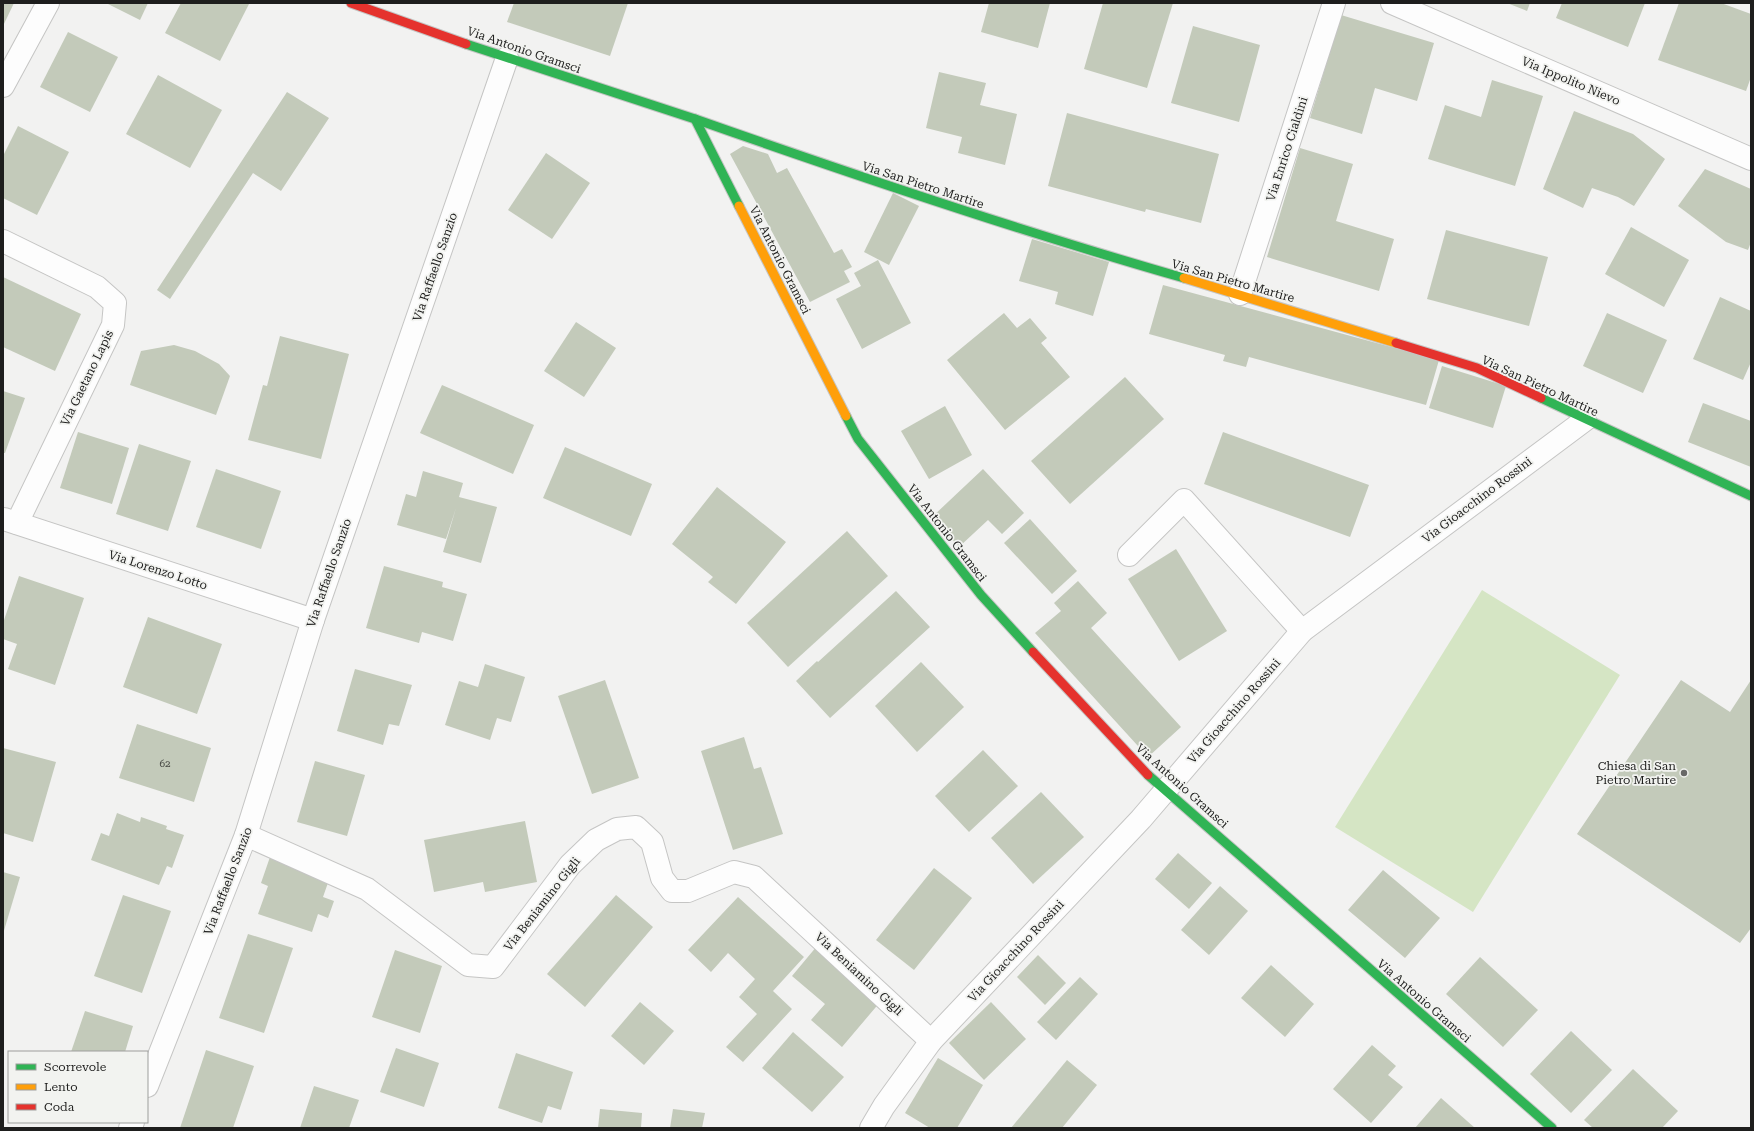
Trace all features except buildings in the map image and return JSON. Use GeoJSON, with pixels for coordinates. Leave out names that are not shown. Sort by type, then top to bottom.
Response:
{"type":"FeatureCollection","features":[{"type":"Feature","properties":{"kind":"street"},"geometry":{"type":"LineString","coordinates":[[3,86],[48,3]]}},
{"type":"Feature","properties":{"kind":"street","name":"Via Antonio Gramsci"},"geometry":{"type":"LineString","coordinates":[[351,3],[507,58],[695,119],[858,439],[981,595],[1142,769],[1552,1128]]}},
{"type":"Feature","properties":{"kind":"street","name":"Via Enrico Cialdini"},"geometry":{"type":"LineString","coordinates":[[1240,294],[1334,3]]}},
{"type":"Feature","properties":{"kind":"street","name":"Via Ippolito Nievo"},"geometry":{"type":"LineString","coordinates":[[1392,3],[1751,159]]}},
{"type":"Feature","properties":{"kind":"street","name":"Via Raffaello Sanzio"},"geometry":{"type":"LineString","coordinates":[[148,1083],[246,835],[313,620],[507,58]]}},
{"type":"Feature","properties":{"kind":"street","name":"Via San Pietro Martire"},"geometry":{"type":"LineString","coordinates":[[695,119],[861,178],[1089,252],[1240,294],[1477,368],[1584,420],[1751,496]]}},
{"type":"Feature","properties":{"kind":"street","name":"Via Gaetano Lapis"},"geometry":{"type":"LineString","coordinates":[[3,240],[97,287],[115,303],[113,326],[10,521]]}},
{"type":"Feature","properties":{"kind":"street","name":"Via Gioacchino Rossini"},"geometry":{"type":"LineString","coordinates":[[871,1128],[884,1106],[931,1041],[1141,819],[1302,631],[1584,420]]}},
{"type":"Feature","properties":{"kind":"street"},"geometry":{"type":"LineString","coordinates":[[1129,555],[1184,500],[1302,631]]}},
{"type":"Feature","properties":{"kind":"street","name":"Via Lorenzo Lotto"},"geometry":{"type":"LineString","coordinates":[[10,521],[313,620]]}},
{"type":"Feature","properties":{"kind":"street","name":"Via Beniamino Gigli"},"geometry":{"type":"LineString","coordinates":[[246,835],[367,889],[468,965],[493,967],[570,865],[596,840],[617,829],[636,827],[652,842],[662,878],[672,891],[688,891],[734,872],[754,877],[931,1041]]}},
{"type":"Feature","properties":{"kind":"green space"},"geometry":{"type":"Polygon","coordinates":[[[1482,590],[1620,675],[1473,912],[1335,827],[1482,590]]]}},
{"type":"Feature","properties":{"kind":"traffic: fast"},"geometry":{"type":"LineString","coordinates":[[466,44],[695,119],[739,206]]}},
{"type":"Feature","properties":{"kind":"traffic: fast"},"geometry":{"type":"LineString","coordinates":[[695,119],[938,202],[1184,278]]}},
{"type":"Feature","properties":{"kind":"traffic: fast"},"geometry":{"type":"LineString","coordinates":[[1541,398],[1751,496]]}},
{"type":"Feature","properties":{"kind":"traffic: fast"},"geometry":{"type":"LineString","coordinates":[[846,416],[858,439],[981,595],[1033,652]]}},
{"type":"Feature","properties":{"kind":"traffic: fast"},"geometry":{"type":"LineString","coordinates":[[1148,775],[1552,1128]]}},
{"type":"Feature","properties":{"kind":"traffic: slow"},"geometry":{"type":"LineString","coordinates":[[739,206],[846,416]]}},
{"type":"Feature","properties":{"kind":"traffic: slow"},"geometry":{"type":"LineString","coordinates":[[1184,278],[1396,343]]}},
{"type":"Feature","properties":{"kind":"traffic: jam"},"geometry":{"type":"LineString","coordinates":[[351,3],[466,44]]}},
{"type":"Feature","properties":{"kind":"traffic: jam"},"geometry":{"type":"LineString","coordinates":[[1396,343],[1477,368],[1541,398]]}},
{"type":"Feature","properties":{"kind":"traffic: jam"},"geometry":{"type":"LineString","coordinates":[[1033,652],[1148,775]]}},
{"type":"Feature","properties":{"kind":"place","name":"Chiesa di San Pietro Martire"},"geometry":{"type":"Point","coordinates":[1684,773]}}]}
